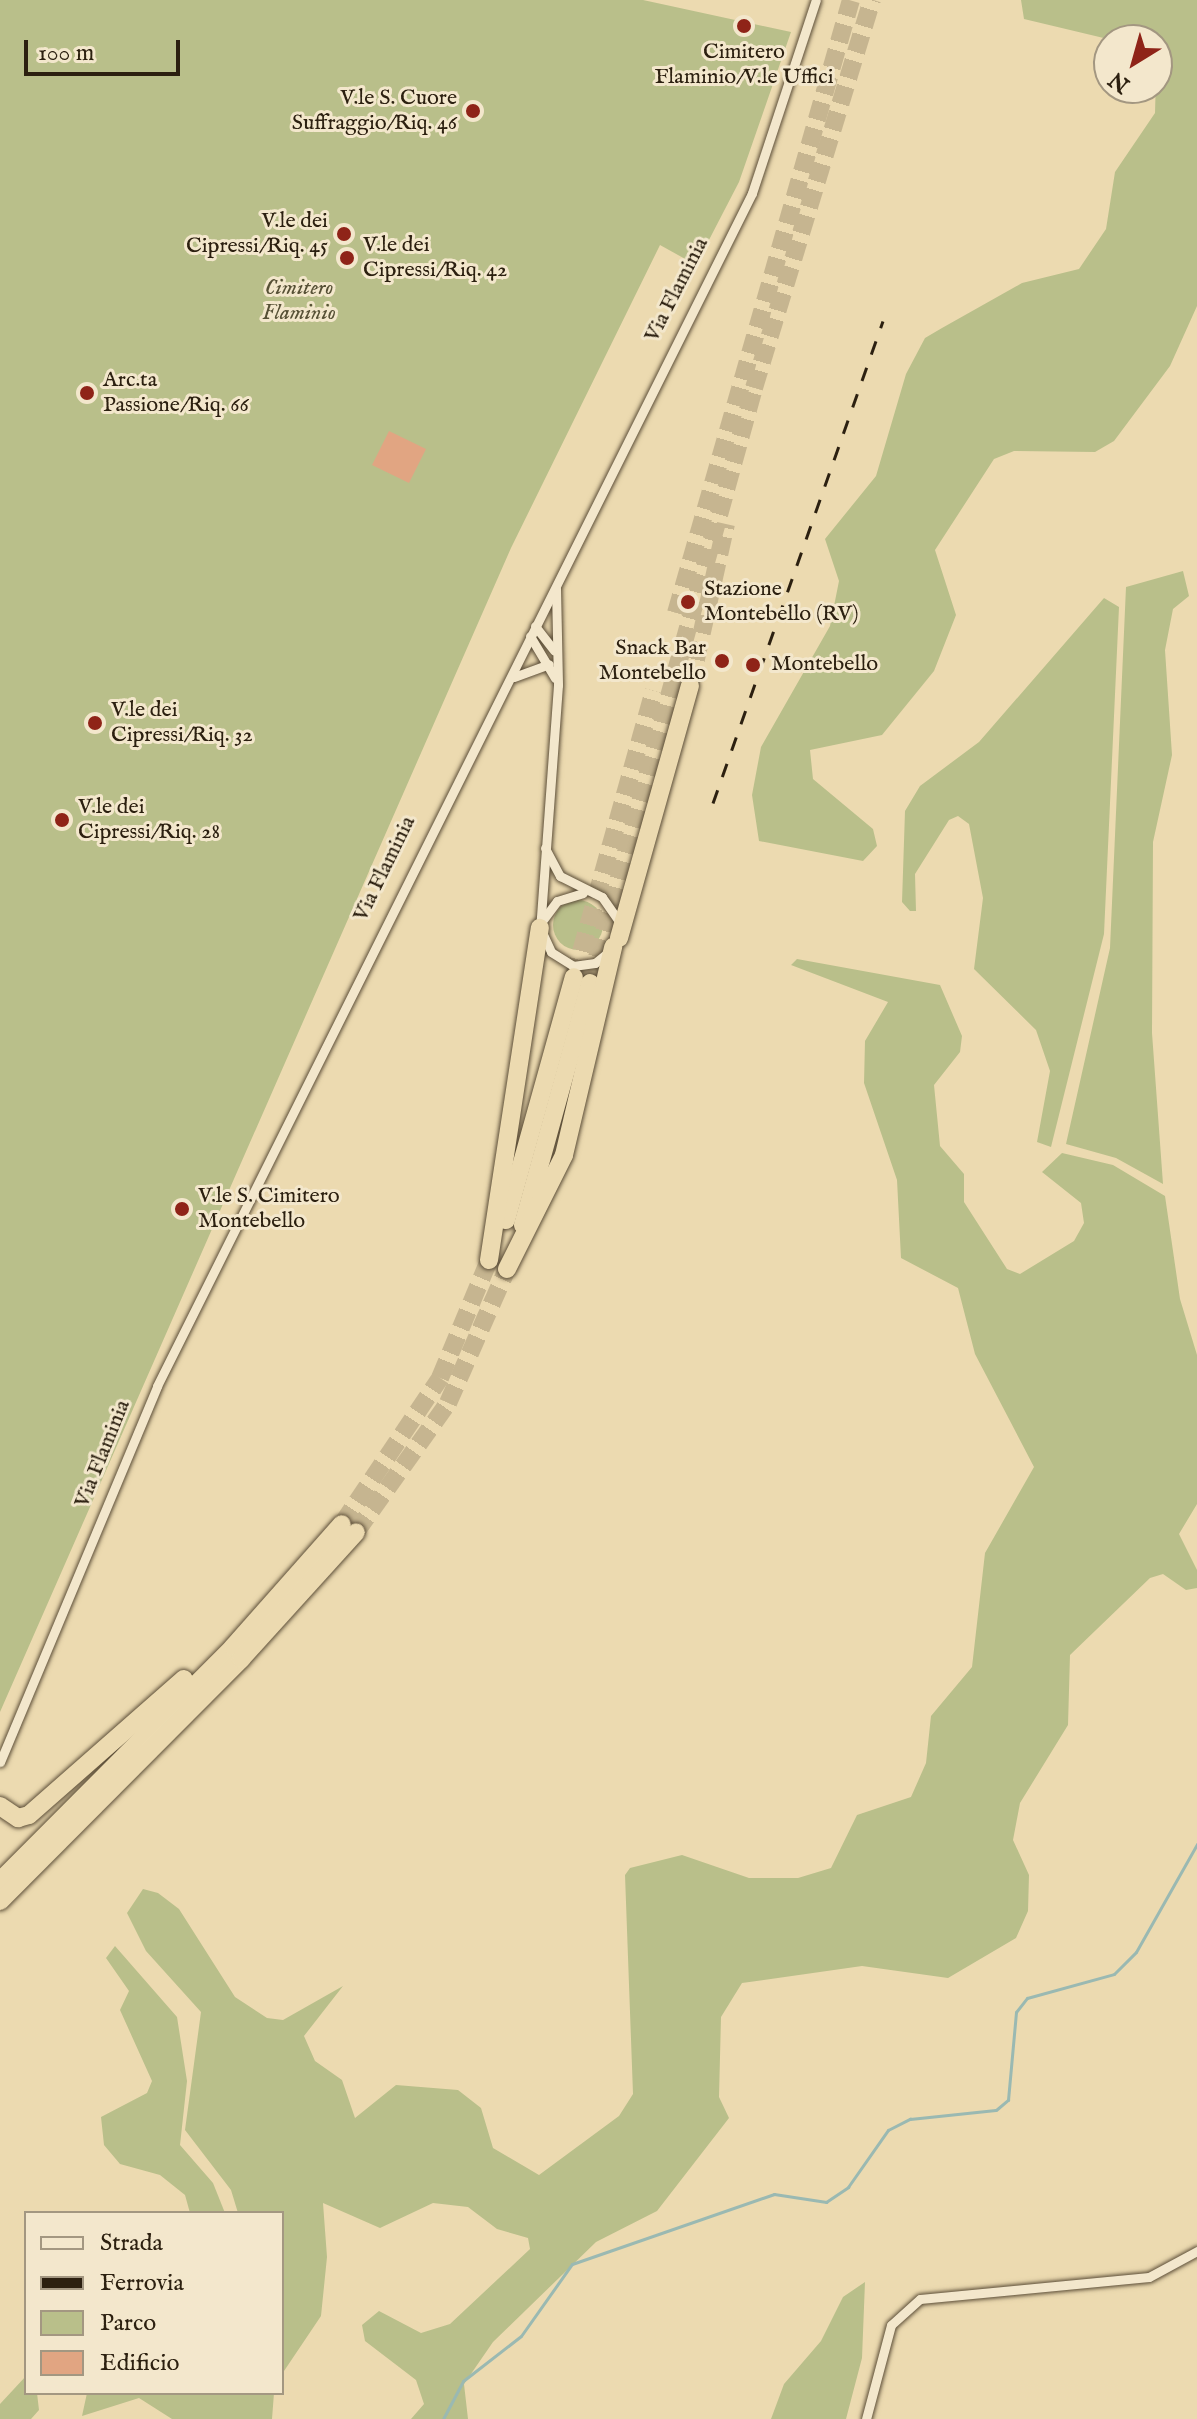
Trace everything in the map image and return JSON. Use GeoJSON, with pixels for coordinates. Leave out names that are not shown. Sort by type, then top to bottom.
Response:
{"type":"FeatureCollection","features":[{"type":"Feature","properties":{"kind":"highway"},"geometry":{"type":"LineString","coordinates":[[540,928],[489,1260],[521,1176],[582,980],[507,1269],[564,1155],[616,943],[690,686]]}},
{"type":"Feature","properties":{"kind":"highway"},"geometry":{"type":"LineString","coordinates":[[0,1881],[349,1528],[241,1659],[0,1901]]}},
{"type":"Feature","properties":{"kind":"highway"},"geometry":{"type":"LineString","coordinates":[[0,1806],[18,1818],[29,1815],[202,1663],[233,1647]]}},
{"type":"Feature","properties":{"kind":"street","name":"Via Flaminia"},"geometry":{"type":"LineString","coordinates":[[0,1762],[157,1386],[752,193],[816,0]]}},
{"type":"Feature","properties":{"kind":"street"},"geometry":{"type":"LineString","coordinates":[[545,848],[560,876],[615,910],[616,943],[595,963],[573,966],[551,952],[540,928],[545,848],[558,685],[556,584]]}},
{"type":"Feature","properties":{"kind":"street"},"geometry":{"type":"LineString","coordinates":[[532,631],[555,653]]}},
{"type":"Feature","properties":{"kind":"street"},"geometry":{"type":"LineString","coordinates":[[532,631],[558,685]]}},
{"type":"Feature","properties":{"kind":"street"},"geometry":{"type":"LineString","coordinates":[[506,685],[526,667],[549,664]]}},
{"type":"Feature","properties":{"kind":"street"},"geometry":{"type":"LineString","coordinates":[[540,928],[557,901],[590,893]]}},
{"type":"Feature","properties":{"kind":"street"},"geometry":{"type":"LineString","coordinates":[[866,2419],[891,2325],[920,2299],[1149,2277],[1197,2251]]}},
{"type":"Feature","properties":{"kind":"green space","name":"Cimitero Flaminio"},"geometry":{"type":"Polygon","coordinates":[[[0,0],[643,0],[791,32],[739,182],[696,265],[660,245],[511,548],[0,1712],[0,0]]]}},
{"type":"Feature","properties":{"kind":"green space"},"geometry":{"type":"Polygon","coordinates":[[[1021,0],[1197,0],[1197,306],[1170,366],[1114,441],[1095,452],[1014,451],[994,459],[935,550],[956,615],[934,671],[882,735],[810,750],[813,779],[873,829],[877,846],[863,861],[759,841],[752,795],[761,747],[830,626],[839,581],[825,539],[876,476],[906,374],[925,338],[1022,283],[1079,269],[1106,229],[1115,172],[1155,113],[1155,104],[1173,104],[1173,24],[1093,24],[1093,35],[1024,19],[1021,0]]]}},
{"type":"Feature","properties":{"kind":"green space"},"geometry":{"type":"Polygon","coordinates":[[[1183,571],[1189,596],[1173,609],[1165,650],[1172,755],[1153,842],[1152,1033],[1163,1184],[1116,1158],[1066,1144],[1110,948],[1126,587],[1183,571]]]}},
{"type":"Feature","properties":{"kind":"green space"},"geometry":{"type":"Polygon","coordinates":[[[1104,598],[1119,607],[1104,934],[1051,1147],[1037,1142],[1050,1071],[1036,1030],[974,969],[983,898],[969,824],[958,816],[949,820],[915,874],[916,911],[910,911],[902,902],[905,811],[920,786],[979,742],[1104,598]]]}},
{"type":"Feature","properties":{"kind":"green space"},"geometry":{"type":"Polygon","coordinates":[[[578,900],[596,907],[603,925],[596,943],[578,950],[560,943],[553,925],[560,907],[578,900]]]}},
{"type":"Feature","properties":{"kind":"green space"},"geometry":{"type":"Polygon","coordinates":[[[797,959],[940,985],[962,1036],[960,1052],[934,1085],[940,1146],[964,1174],[964,1202],[1007,1269],[1020,1274],[1074,1241],[1084,1223],[1081,1203],[1042,1172],[1062,1153],[1113,1165],[1165,1196],[1180,1299],[1197,1355],[1197,1504],[1179,1534],[1197,1570],[1197,1588],[1186,1590],[1163,1574],[1150,1578],[1070,1655],[1068,1725],[1020,1803],[1013,1840],[1029,1875],[1028,1911],[1016,1938],[948,1978],[862,1966],[742,1983],[721,2017],[719,2097],[729,2118],[657,2211],[596,2242],[493,2342],[464,2384],[468,2419],[411,2419],[424,2404],[416,2380],[365,2341],[362,2325],[379,2311],[421,2333],[450,2324],[530,2249],[528,2238],[497,2229],[468,2207],[433,2203],[380,2228],[323,2203],[327,2257],[321,2316],[284,2371],[284,2211],[237,2211],[231,2190],[185,2130],[201,2012],[146,1951],[127,1913],[143,1889],[158,1893],[179,1909],[235,1997],[267,2018],[283,2020],[343,1986],[304,2036],[315,2061],[342,2080],[355,2118],[396,2085],[458,2090],[481,2108],[493,2148],[539,2175],[619,2116],[633,2094],[625,1875],[630,1868],[682,1855],[749,1878],[798,1878],[831,1868],[857,1815],[911,1797],[926,1763],[931,1716],[972,1667],[985,1553],[1034,1467],[975,1354],[958,1288],[901,1258],[897,1180],[864,1083],[865,1041],[888,1002],[791,965],[797,959]]]}},
{"type":"Feature","properties":{"kind":"green space"},"geometry":{"type":"Polygon","coordinates":[[[115,1946],[177,2017],[187,2081],[180,2145],[213,2183],[224,2211],[189,2211],[185,2195],[160,2175],[120,2164],[104,2145],[101,2117],[147,2093],[152,2081],[120,2010],[129,1991],[106,1958],[115,1946]]]}},
{"type":"Feature","properties":{"kind":"green space"},"geometry":{"type":"Polygon","coordinates":[[[865,2282],[862,2358],[846,2419],[771,2419],[784,2384],[821,2341],[843,2297],[865,2282]]]}},
{"type":"Feature","properties":{"kind":"green space"},"geometry":{"type":"Polygon","coordinates":[[[24,2378],[24,2395],[37,2395],[39,2410],[31,2419],[0,2419],[0,2404],[24,2378]]]}},
{"type":"Feature","properties":{"kind":"green space"},"geometry":{"type":"Polygon","coordinates":[[[87,2395],[274,2395],[272,2419],[172,2419],[139,2398],[82,2416],[87,2395]]]}},
{"type":"Feature","properties":{"kind":"building"},"geometry":{"type":"Polygon","coordinates":[[[389,431],[426,449],[409,483],[372,465],[389,431]]]}},
{"type":"Feature","properties":{"kind":"waterway"},"geometry":{"type":"LineString","coordinates":[[443,2419],[463,2381],[521,2336],[572,2264],[774,2194],[826,2202],[848,2187],[888,2130],[910,2119],[996,2110],[1008,2100],[1016,2012],[1027,1998],[1114,1974],[1136,1952],[1197,1844]]}},
{"type":"Feature","properties":{"kind":"tunnel"},"geometry":{"type":"LineString","coordinates":[[676,613],[851,0]]}},
{"type":"Feature","properties":{"kind":"tunnel"},"geometry":{"type":"LineString","coordinates":[[590,983],[754,388],[872,0]]}},
{"type":"Feature","properties":{"kind":"tunnel"},"geometry":{"type":"LineString","coordinates":[[690,686],[726,524]]}},
{"type":"Feature","properties":{"kind":"tunnel"},"geometry":{"type":"LineString","coordinates":[[574,977],[654,691]]}},
{"type":"Feature","properties":{"kind":"tunnel"},"geometry":{"type":"LineString","coordinates":[[342,1524],[440,1378],[489,1260]]}},
{"type":"Feature","properties":{"kind":"tunnel"},"geometry":{"type":"LineString","coordinates":[[356,1532],[448,1403],[507,1269]]}},
{"type":"Feature","properties":{"kind":"railway"},"geometry":{"type":"LineString","coordinates":[[713,803],[883,321]]}},
{"type":"Feature","properties":{"kind":"place","name":"Cimitero Flaminio/V.le Uffici"},"geometry":{"type":"Point","coordinates":[744,26]}},
{"type":"Feature","properties":{"kind":"place","name":"V.le S. Cuore Suffraggio/Riq. 46"},"geometry":{"type":"Point","coordinates":[473,111]}},
{"type":"Feature","properties":{"kind":"place","name":"V.le dei Cipressi/Riq. 45"},"geometry":{"type":"Point","coordinates":[344,234]}},
{"type":"Feature","properties":{"kind":"place","name":"V.le dei Cipressi/Riq. 42"},"geometry":{"type":"Point","coordinates":[347,258]}},
{"type":"Feature","properties":{"kind":"place","name":"Arc.ta Passione/Riq. 66"},"geometry":{"type":"Point","coordinates":[87,393]}},
{"type":"Feature","properties":{"kind":"place","name":"Stazione Montebello (RV)"},"geometry":{"type":"Point","coordinates":[688,602]}},
{"type":"Feature","properties":{"kind":"place","name":"Snack Bar Montebello"},"geometry":{"type":"Point","coordinates":[722,661]}},
{"type":"Feature","properties":{"kind":"place","name":"Montebello"},"geometry":{"type":"Point","coordinates":[753,665]}},
{"type":"Feature","properties":{"kind":"place","name":"V.le dei Cipressi/Riq. 32"},"geometry":{"type":"Point","coordinates":[95,723]}},
{"type":"Feature","properties":{"kind":"place","name":"V.le dei Cipressi/Riq. 28"},"geometry":{"type":"Point","coordinates":[62,820]}},
{"type":"Feature","properties":{"kind":"place","name":"V.le S. Cimitero Montebello"},"geometry":{"type":"Point","coordinates":[182,1209]}}]}
